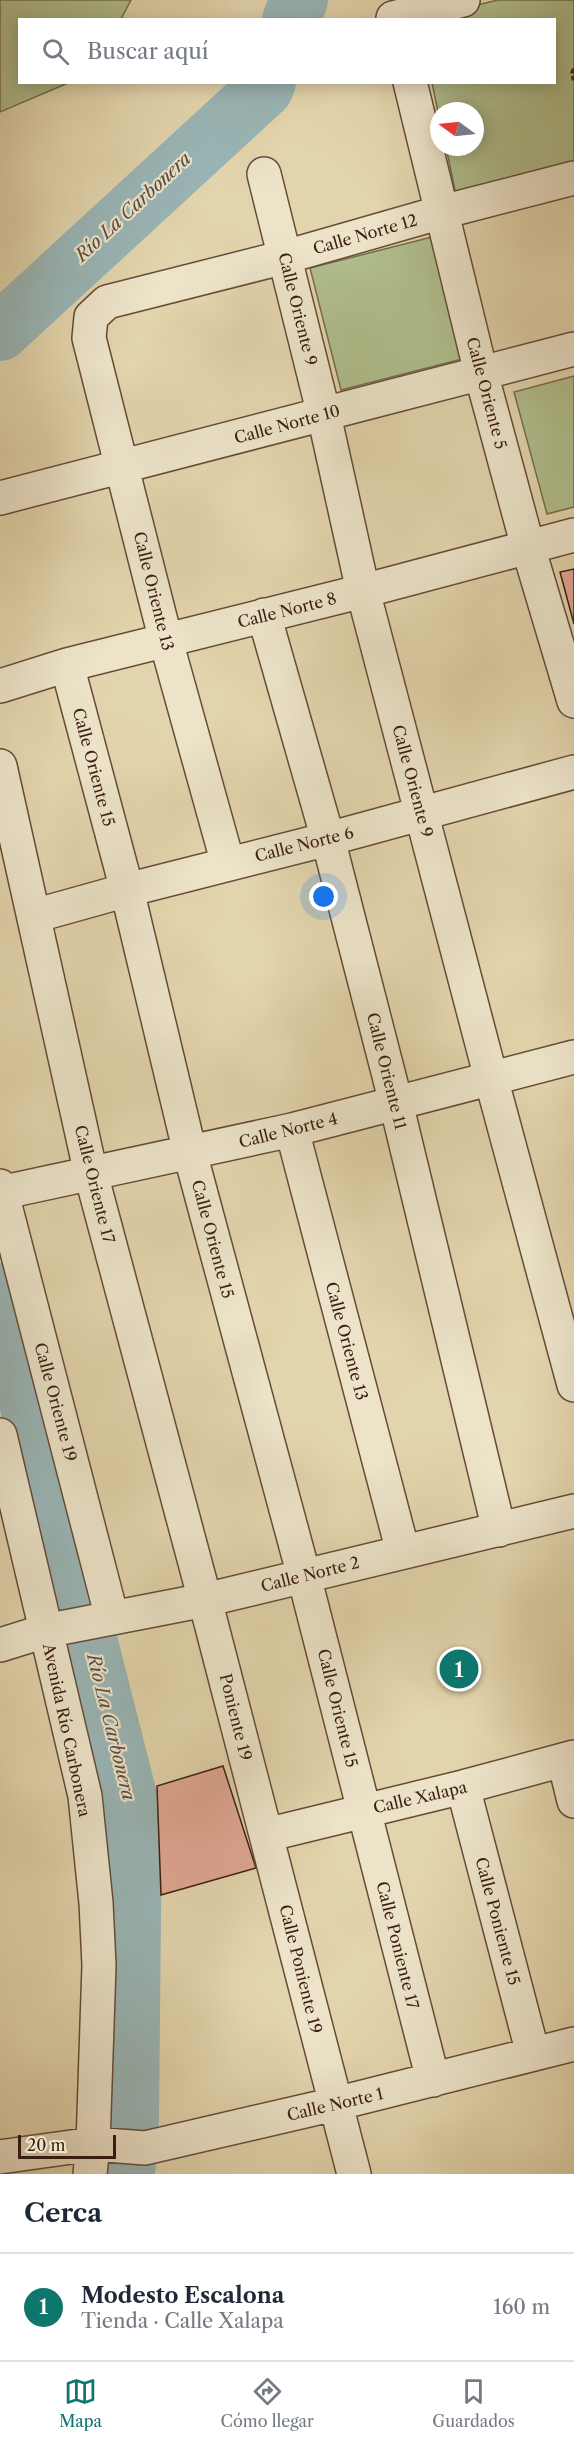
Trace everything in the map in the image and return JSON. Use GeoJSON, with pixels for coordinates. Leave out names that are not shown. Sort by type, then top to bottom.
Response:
{"type":"FeatureCollection","features":[{"type":"Feature","properties":{"kind":"street"},"geometry":{"type":"LineString","coordinates":[[392,12],[463,0]]}},
{"type":"Feature","properties":{"kind":"street","name":"Calle Oriente 5"},"geometry":{"type":"LineString","coordinates":[[410,84],[481,373],[528,547],[574,701]]}},
{"type":"Feature","properties":{"kind":"street","name":"Calle Oriente 9"},"geometry":{"type":"LineString","coordinates":[[264,174],[324,414],[363,591],[490,1078],[574,1385]]}},
{"type":"Feature","properties":{"kind":"street","name":"Calle Norte 12"},"geometry":{"type":"LineString","coordinates":[[91,317],[107,302],[285,257],[442,212],[574,178]]}},
{"type":"Feature","properties":{"kind":"street","name":"Calle Oriente 13"},"geometry":{"type":"LineString","coordinates":[[91,317],[89,338],[166,641],[228,864]]}},
{"type":"Feature","properties":{"kind":"street","name":"Calle Norte 10"},"geometry":{"type":"LineString","coordinates":[[0,498],[574,349]]}},
{"type":"Feature","properties":{"kind":"street","name":"Calle Norte 8"},"geometry":{"type":"LineString","coordinates":[[0,686],[67,665],[363,591],[574,535]]}},
{"type":"Feature","properties":{"kind":"street","name":"Calle Oriente 11"},"geometry":{"type":"LineString","coordinates":[[264,615],[328,840],[396,1103],[499,1530]]}},
{"type":"Feature","properties":{"kind":"street","name":"Calle Oriente 15"},"geometry":{"type":"LineString","coordinates":[[67,665],[127,890],[190,1153],[304,1576],[364,1811]]}},
{"type":"Feature","properties":{"kind":"street","name":"Calle Oriente 17"},"geometry":{"type":"LineString","coordinates":[[0,766],[91,1174],[205,1600]]}},
{"type":"Feature","properties":{"kind":"street","name":"Calle Norte 6"},"geometry":{"type":"LineString","coordinates":[[34,916],[127,890],[328,840],[421,812],[574,772]]}},
{"type":"Feature","properties":{"kind":"street","name":"Calle Norte 4"},"geometry":{"type":"LineString","coordinates":[[1,1191],[91,1174],[292,1130],[574,1057]]}},
{"type":"Feature","properties":{"kind":"street","name":"Calle Oriente 13"},"geometry":{"type":"LineString","coordinates":[[292,1130],[403,1552]]}},
{"type":"Feature","properties":{"kind":"street","name":"Calle Oriente 19"},"geometry":{"type":"LineString","coordinates":[[1,1191],[103,1619]]}},
{"type":"Feature","properties":{"kind":"street","name":"Avenida Río Carbonera"},"geometry":{"type":"LineString","coordinates":[[0,1435],[85,1796],[96,1903],[98,2027],[92,2159]]}},
{"type":"Feature","properties":{"kind":"street","name":"Calle Norte 2"},"geometry":{"type":"LineString","coordinates":[[0,1645],[45,1631],[205,1600],[574,1511]]}},
{"type":"Feature","properties":{"kind":"street","name":"Poniente 19"},"geometry":{"type":"LineString","coordinates":[[205,1600],[266,1835]]}},
{"type":"Feature","properties":{"kind":"street"},"geometry":{"type":"LineString","coordinates":[[569,1759],[574,1801]]}},
{"type":"Feature","properties":{"kind":"street","name":"Calle Xalapa"},"geometry":{"type":"LineString","coordinates":[[266,1835],[569,1759]]}},
{"type":"Feature","properties":{"kind":"street","name":"Calle Poniente 15"},"geometry":{"type":"LineString","coordinates":[[463,1787],[533,2054]]}},
{"type":"Feature","properties":{"kind":"street","name":"Calle Poniente 17"},"geometry":{"type":"LineString","coordinates":[[364,1811],[433,2080]]}},
{"type":"Feature","properties":{"kind":"street","name":"Calle Poniente 19"},"geometry":{"type":"LineString","coordinates":[[266,1835],[354,2174]]}},
{"type":"Feature","properties":{"kind":"street","name":"Calle Norte 1"},"geometry":{"type":"LineString","coordinates":[[0,2157],[92,2159],[335,2104],[574,2044]]}},
{"type":"Feature","properties":{"kind":"path"},"geometry":{"type":"LineString","coordinates":[[574,69],[572,73],[574,81]]}},
{"type":"Feature","properties":{"kind":"green space"},"geometry":{"type":"Polygon","coordinates":[[[0,0],[131,0],[122,18],[18,18],[18,84],[66,84],[0,112],[0,0]]]}},
{"type":"Feature","properties":{"kind":"green space"},"geometry":{"type":"Polygon","coordinates":[[[498,0],[574,0],[574,171],[457,200],[448,156],[484,156],[484,102],[436,102],[432,84],[556,84],[556,18],[422,18],[498,0]]]}},
{"type":"Feature","properties":{"kind":"green space"},"geometry":{"type":"Polygon","coordinates":[[[436,236],[466,358],[341,390],[310,268],[436,236]]]}},
{"type":"Feature","properties":{"kind":"green space"},"geometry":{"type":"Polygon","coordinates":[[[574,376],[574,507],[547,514],[514,392],[574,376]]]}},
{"type":"Feature","properties":{"kind":"building"},"geometry":{"type":"Polygon","coordinates":[[[574,569],[574,624],[560,572],[574,569]]]}},
{"type":"Feature","properties":{"kind":"building"},"geometry":{"type":"Polygon","coordinates":[[[223,1766],[256,1868],[161,1895],[157,1786],[223,1766]]]}},
{"type":"Feature","properties":{"kind":"waterway","name":"Río La Carbonera"},"geometry":{"type":"LineString","coordinates":[[292,18],[299,0]]}},
{"type":"Feature","properties":{"kind":"waterway","name":"Río La Carbonera"},"geometry":{"type":"LineString","coordinates":[[0,332],[264,89],[266,84]]}},
{"type":"Feature","properties":{"kind":"waterway","name":"Río La Carbonera"},"geometry":{"type":"LineString","coordinates":[[0,1292],[133,1816],[130,2117],[126,2174]]}},
{"type":"Feature","properties":{"kind":"place","name":"Modesto Escalona"},"geometry":{"type":"Point","coordinates":[459,1669]}}]}
